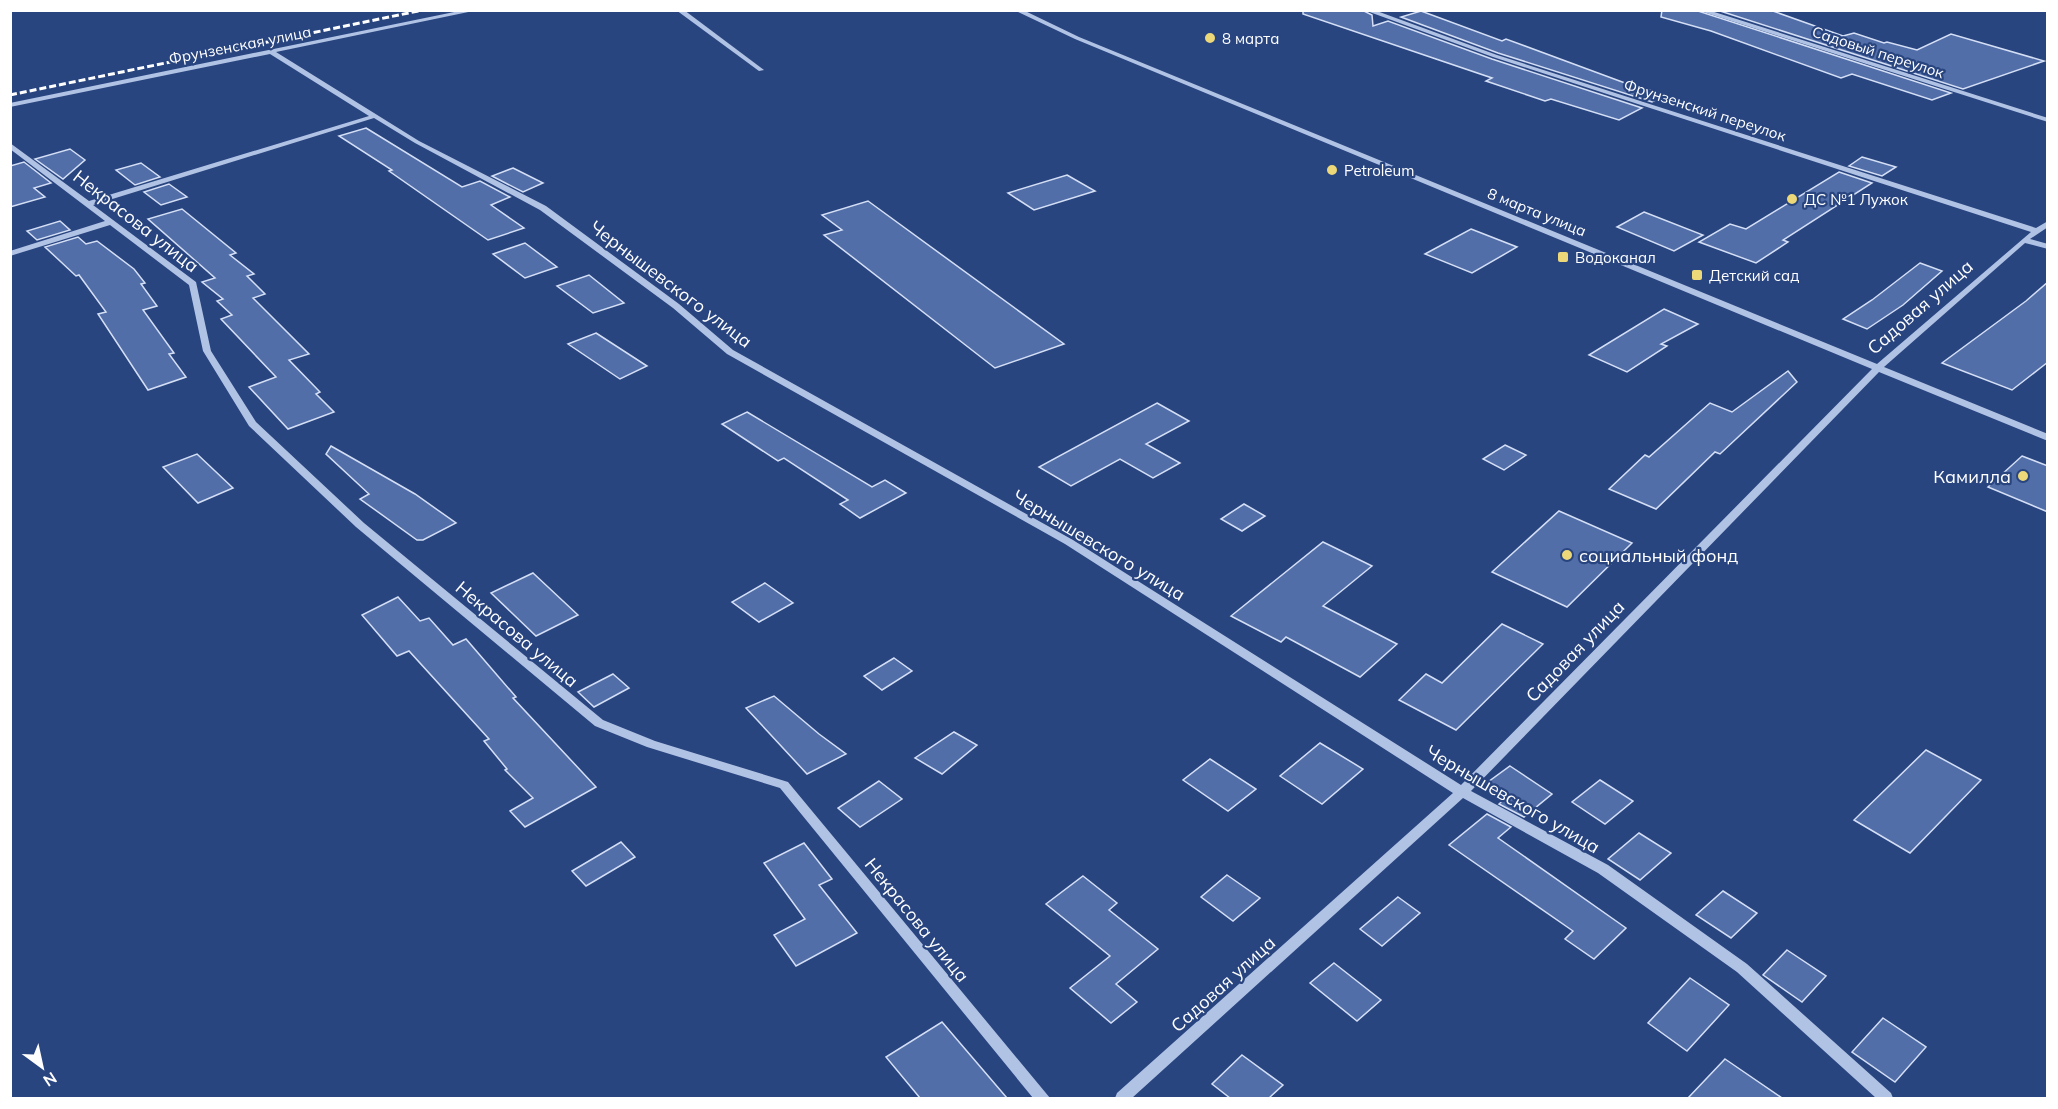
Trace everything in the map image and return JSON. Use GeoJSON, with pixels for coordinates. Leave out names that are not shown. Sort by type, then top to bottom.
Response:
{"type":"FeatureCollection","features":[{"type":"Feature","properties":{"kind":"street","name":"Фрунзенская улица"},"geometry":{"type":"LineString","coordinates":[[10,105],[475,10]]}},
{"type":"Feature","properties":{"kind":"street"},"geometry":{"type":"LineString","coordinates":[[679,10],[761,70]]}},
{"type":"Feature","properties":{"kind":"street","name":"8 марта улица"},"geometry":{"type":"LineString","coordinates":[[1017,10],[1077,38],[2048,438]]}},
{"type":"Feature","properties":{"kind":"street","name":"Фрунзенский переулок"},"geometry":{"type":"LineString","coordinates":[[1366,10],[1505,60],[2037,231]]}},
{"type":"Feature","properties":{"kind":"street","name":"Садовый переулок"},"geometry":{"type":"LineString","coordinates":[[1701,10],[2048,120]]}},
{"type":"Feature","properties":{"kind":"street","name":"Чернышевского улица"},"geometry":{"type":"LineString","coordinates":[[273,53],[417,142],[543,208],[676,306],[730,352],[1069,542],[1462,792],[1603,869],[1742,968],[1886,1098]]}},
{"type":"Feature","properties":{"kind":"street"},"geometry":{"type":"LineString","coordinates":[[88,204],[375,116]]}},
{"type":"Feature","properties":{"kind":"street","name":"Некрасова улица"},"geometry":{"type":"LineString","coordinates":[[10,145],[193,284],[207,351],[252,424],[360,525],[599,723],[651,744],[784,785],[1042,1098]]}},
{"type":"Feature","properties":{"kind":"street"},"geometry":{"type":"LineString","coordinates":[[10,254],[111,222]]}},
{"type":"Feature","properties":{"kind":"street","name":"Садовая улица"},"geometry":{"type":"LineString","coordinates":[[1122,1098],[1462,792],[1879,367],[2024,240],[2048,223]]}},
{"type":"Feature","properties":{"kind":"street"},"geometry":{"type":"LineString","coordinates":[[2024,240],[2048,247]]}},
{"type":"Feature","properties":{"kind":"building"},"geometry":{"type":"Polygon","coordinates":[[[1303,10],[1362,10],[1372,15],[1373,26],[1388,21],[1492,59],[1642,108],[1619,120],[1551,99],[1545,101],[1486,81],[1492,78],[1303,14],[1303,10]]]}},
{"type":"Feature","properties":{"kind":"building"},"geometry":{"type":"Polygon","coordinates":[[[1662,10],[1695,10],[1951,93],[1932,100],[1852,74],[1841,78],[1711,31],[1661,17],[1662,10]]]}},
{"type":"Feature","properties":{"kind":"building"},"geometry":{"type":"Polygon","coordinates":[[[1717,10],[1770,10],[1843,36],[1854,33],[1884,43],[1917,50],[1951,34],[2044,61],[1963,89],[1717,10]]]}},
{"type":"Feature","properties":{"kind":"building"},"geometry":{"type":"Polygon","coordinates":[[[1421,11],[1502,41],[1506,39],[1625,83],[1666,95],[1652,102],[1498,53],[1401,17],[1421,11]]]}},
{"type":"Feature","properties":{"kind":"building"},"geometry":{"type":"Polygon","coordinates":[[[366,128],[462,187],[480,181],[510,197],[491,205],[524,228],[488,240],[389,171],[392,170],[339,136],[366,128]]]}},
{"type":"Feature","properties":{"kind":"building"},"geometry":{"type":"Polygon","coordinates":[[[70,149],[85,160],[63,179],[35,159],[70,149]]]}},
{"type":"Feature","properties":{"kind":"building"},"geometry":{"type":"Polygon","coordinates":[[[1862,157],[1896,167],[1882,176],[1849,166],[1862,157]]]}},
{"type":"Feature","properties":{"kind":"building"},"geometry":{"type":"Polygon","coordinates":[[[24,162],[51,183],[34,188],[45,197],[10,207],[10,166],[24,162]]]}},
{"type":"Feature","properties":{"kind":"building"},"geometry":{"type":"Polygon","coordinates":[[[141,163],[160,177],[135,185],[116,170],[141,163]]]}},
{"type":"Feature","properties":{"kind":"building"},"geometry":{"type":"Polygon","coordinates":[[[513,168],[543,183],[523,192],[492,176],[513,168]]]}},
{"type":"Feature","properties":{"kind":"building"},"geometry":{"type":"Polygon","coordinates":[[[1839,172],[1872,183],[1783,240],[1788,242],[1756,263],[1699,242],[1730,224],[1746,229],[1839,172]]]}},
{"type":"Feature","properties":{"kind":"building"},"geometry":{"type":"Polygon","coordinates":[[[1067,175],[1095,191],[1034,210],[1008,193],[1067,175]]]}},
{"type":"Feature","properties":{"kind":"building"},"geometry":{"type":"Polygon","coordinates":[[[169,184],[187,197],[161,205],[144,192],[169,184]]]}},
{"type":"Feature","properties":{"kind":"building"},"geometry":{"type":"Polygon","coordinates":[[[868,201],[1064,344],[995,368],[824,235],[842,230],[822,215],[868,201]]]}},
{"type":"Feature","properties":{"kind":"building"},"geometry":{"type":"Polygon","coordinates":[[[182,209],[236,253],[230,255],[254,274],[247,276],[265,294],[253,298],[309,354],[289,360],[320,392],[316,394],[334,412],[288,429],[249,387],[276,377],[221,319],[232,315],[217,301],[223,299],[202,282],[215,278],[148,219],[182,209]]]}},
{"type":"Feature","properties":{"kind":"building"},"geometry":{"type":"Polygon","coordinates":[[[1644,212],[1703,235],[1674,251],[1617,227],[1644,212]]]}},
{"type":"Feature","properties":{"kind":"building"},"geometry":{"type":"Polygon","coordinates":[[[60,221],[70,230],[37,240],[27,231],[60,221]]]}},
{"type":"Feature","properties":{"kind":"building"},"geometry":{"type":"Polygon","coordinates":[[[1471,229],[1517,247],[1472,273],[1425,254],[1471,229]]]}},
{"type":"Feature","properties":{"kind":"building"},"geometry":{"type":"Polygon","coordinates":[[[78,237],[86,244],[97,241],[134,269],[145,283],[141,284],[157,306],[143,310],[174,353],[169,354],[186,377],[148,390],[98,314],[106,312],[79,275],[76,276],[45,247],[78,237]]]}},
{"type":"Feature","properties":{"kind":"building"},"geometry":{"type":"Polygon","coordinates":[[[525,243],[557,267],[525,278],[493,254],[525,243]]]}},
{"type":"Feature","properties":{"kind":"building"},"geometry":{"type":"Polygon","coordinates":[[[1920,263],[1942,271],[1903,305],[1867,329],[1843,319],[1872,300],[1920,263]]]}},
{"type":"Feature","properties":{"kind":"building"},"geometry":{"type":"Polygon","coordinates":[[[589,275],[624,303],[593,313],[557,286],[589,275]]]}},
{"type":"Feature","properties":{"kind":"building"},"geometry":{"type":"Polygon","coordinates":[[[2048,282],[2048,362],[2012,390],[1942,363],[2026,301],[2048,282]]]}},
{"type":"Feature","properties":{"kind":"building"},"geometry":{"type":"Polygon","coordinates":[[[1664,309],[1698,324],[1661,344],[1667,346],[1627,372],[1589,355],[1664,309]]]}},
{"type":"Feature","properties":{"kind":"building"},"geometry":{"type":"Polygon","coordinates":[[[596,333],[647,366],[620,379],[568,344],[596,333]]]}},
{"type":"Feature","properties":{"kind":"building"},"geometry":{"type":"Polygon","coordinates":[[[1788,371],[1797,382],[1720,454],[1715,452],[1656,509],[1609,489],[1645,455],[1649,457],[1710,403],[1732,412],[1788,371]]]}},
{"type":"Feature","properties":{"kind":"building"},"geometry":{"type":"Polygon","coordinates":[[[1157,403],[1189,421],[1146,444],[1180,463],[1153,478],[1120,459],[1071,486],[1039,467],[1157,403]]]}},
{"type":"Feature","properties":{"kind":"building"},"geometry":{"type":"Polygon","coordinates":[[[747,412],[872,487],[885,480],[906,493],[860,518],[840,504],[848,500],[784,458],[778,461],[722,424],[747,412]]]}},
{"type":"Feature","properties":{"kind":"building"},"geometry":{"type":"Polygon","coordinates":[[[1505,445],[1526,455],[1504,470],[1483,459],[1505,445]]]}},
{"type":"Feature","properties":{"kind":"building"},"geometry":{"type":"Polygon","coordinates":[[[331,446],[415,494],[456,523],[423,540],[417,540],[360,499],[369,494],[326,454],[331,446]]]}},
{"type":"Feature","properties":{"kind":"building"},"geometry":{"type":"Polygon","coordinates":[[[197,454],[233,488],[198,503],[163,467],[197,454]]]}},
{"type":"Feature","properties":{"kind":"building","name":"Камилла"},"geometry":{"type":"Polygon","coordinates":[[[2022,456],[2048,466],[2048,512],[1988,487],[2022,456]]]}},
{"type":"Feature","properties":{"kind":"building"},"geometry":{"type":"Polygon","coordinates":[[[1244,504],[1265,516],[1242,531],[1221,519],[1244,504]]]}},
{"type":"Feature","properties":{"kind":"building"},"geometry":{"type":"Polygon","coordinates":[[[1559,511],[1632,543],[1567,607],[1492,572],[1559,511]]]}},
{"type":"Feature","properties":{"kind":"building"},"geometry":{"type":"Polygon","coordinates":[[[1323,542],[1372,566],[1323,606],[1397,644],[1360,677],[1286,637],[1281,642],[1231,616],[1323,542]]]}},
{"type":"Feature","properties":{"kind":"building"},"geometry":{"type":"Polygon","coordinates":[[[533,573],[578,615],[536,636],[491,593],[533,573]]]}},
{"type":"Feature","properties":{"kind":"building"},"geometry":{"type":"Polygon","coordinates":[[[765,583],[793,603],[759,622],[732,602],[765,583]]]}},
{"type":"Feature","properties":{"kind":"building"},"geometry":{"type":"Polygon","coordinates":[[[398,597],[420,621],[429,618],[453,645],[466,639],[516,697],[513,698],[596,787],[525,827],[510,811],[533,798],[505,770],[507,769],[484,741],[489,739],[409,651],[397,656],[362,615],[398,597]]]}},
{"type":"Feature","properties":{"kind":"building"},"geometry":{"type":"Polygon","coordinates":[[[1502,624],[1543,644],[1456,730],[1399,700],[1426,674],[1442,683],[1502,624]]]}},
{"type":"Feature","properties":{"kind":"building"},"geometry":{"type":"Polygon","coordinates":[[[894,658],[912,671],[882,690],[864,676],[894,658]]]}},
{"type":"Feature","properties":{"kind":"building"},"geometry":{"type":"Polygon","coordinates":[[[613,674],[629,688],[594,707],[578,692],[613,674]]]}},
{"type":"Feature","properties":{"kind":"building"},"geometry":{"type":"Polygon","coordinates":[[[774,696],[846,754],[807,774],[746,708],[774,696]]]}},
{"type":"Feature","properties":{"kind":"building"},"geometry":{"type":"Polygon","coordinates":[[[954,732],[977,745],[942,774],[915,758],[954,732]]]}},
{"type":"Feature","properties":{"kind":"building"},"geometry":{"type":"Polygon","coordinates":[[[1320,743],[1363,769],[1322,804],[1280,776],[1320,743]]]}},
{"type":"Feature","properties":{"kind":"building"},"geometry":{"type":"Polygon","coordinates":[[[1926,750],[1981,780],[1910,853],[1854,820],[1926,750]]]}},
{"type":"Feature","properties":{"kind":"building"},"geometry":{"type":"Polygon","coordinates":[[[1210,759],[1256,789],[1228,811],[1183,780],[1210,759]]]}},
{"type":"Feature","properties":{"kind":"building"},"geometry":{"type":"Polygon","coordinates":[[[1510,766],[1552,794],[1524,817],[1499,804],[1508,796],[1488,782],[1510,766]]]}},
{"type":"Feature","properties":{"kind":"building"},"geometry":{"type":"Polygon","coordinates":[[[1600,780],[1633,801],[1605,824],[1572,802],[1600,780]]]}},
{"type":"Feature","properties":{"kind":"building"},"geometry":{"type":"Polygon","coordinates":[[[879,781],[902,799],[860,827],[838,808],[879,781]]]}},
{"type":"Feature","properties":{"kind":"building"},"geometry":{"type":"Polygon","coordinates":[[[1487,814],[1511,827],[1498,838],[1626,928],[1594,959],[1565,939],[1573,931],[1449,845],[1487,814]]]}},
{"type":"Feature","properties":{"kind":"building"},"geometry":{"type":"Polygon","coordinates":[[[1639,833],[1671,853],[1640,880],[1608,859],[1639,833]]]}},
{"type":"Feature","properties":{"kind":"building"},"geometry":{"type":"Polygon","coordinates":[[[621,842],[635,857],[586,886],[572,871],[621,842]]]}},
{"type":"Feature","properties":{"kind":"building"},"geometry":{"type":"Polygon","coordinates":[[[804,843],[832,879],[819,885],[857,933],[796,966],[774,935],[805,919],[764,863],[804,843]]]}},
{"type":"Feature","properties":{"kind":"building"},"geometry":{"type":"Polygon","coordinates":[[[1227,875],[1260,898],[1233,921],[1201,897],[1227,875]]]}},
{"type":"Feature","properties":{"kind":"building"},"geometry":{"type":"Polygon","coordinates":[[[1083,876],[1117,903],[1109,910],[1158,949],[1116,984],[1137,1002],[1111,1023],[1070,988],[1110,956],[1046,904],[1083,876]]]}},
{"type":"Feature","properties":{"kind":"building"},"geometry":{"type":"Polygon","coordinates":[[[1723,891],[1757,913],[1731,938],[1696,915],[1723,891]]]}},
{"type":"Feature","properties":{"kind":"building"},"geometry":{"type":"Polygon","coordinates":[[[1398,897],[1420,913],[1382,946],[1360,929],[1398,897]]]}},
{"type":"Feature","properties":{"kind":"building"},"geometry":{"type":"Polygon","coordinates":[[[1787,950],[1826,976],[1802,1002],[1763,975],[1787,950]]]}},
{"type":"Feature","properties":{"kind":"building"},"geometry":{"type":"Polygon","coordinates":[[[1334,963],[1381,1000],[1357,1021],[1310,983],[1334,963]]]}},
{"type":"Feature","properties":{"kind":"building"},"geometry":{"type":"Polygon","coordinates":[[[1690,978],[1729,1005],[1687,1051],[1648,1023],[1690,978]]]}},
{"type":"Feature","properties":{"kind":"building"},"geometry":{"type":"Polygon","coordinates":[[[1883,1018],[1926,1047],[1895,1082],[1852,1052],[1883,1018]]]}},
{"type":"Feature","properties":{"kind":"building"},"geometry":{"type":"Polygon","coordinates":[[[942,1022],[1007,1098],[920,1098],[886,1057],[942,1022]]]}},
{"type":"Feature","properties":{"kind":"building"},"geometry":{"type":"Polygon","coordinates":[[[1242,1055],[1283,1085],[1269,1098],[1230,1098],[1212,1084],[1242,1055]]]}},
{"type":"Feature","properties":{"kind":"building"},"geometry":{"type":"Polygon","coordinates":[[[1725,1059],[1782,1098],[1688,1098],[1725,1059]]]}},
{"type":"Feature","properties":{"kind":"railway"},"geometry":{"type":"LineString","coordinates":[[10,95],[423,10]]}},
{"type":"Feature","properties":{"kind":"place","name":"8 марта"},"geometry":{"type":"Point","coordinates":[1210,38]}},
{"type":"Feature","properties":{"kind":"place","name":"Petroleum"},"geometry":{"type":"Point","coordinates":[1332,170]}},
{"type":"Feature","properties":{"kind":"place","name":"ДС №1 Лужок"},"geometry":{"type":"Point","coordinates":[1792,199]}},
{"type":"Feature","properties":{"kind":"place","name":"Водоканал"},"geometry":{"type":"Point","coordinates":[1563,257]}},
{"type":"Feature","properties":{"kind":"place","name":"Детский сад"},"geometry":{"type":"Point","coordinates":[1697,275]}},
{"type":"Feature","properties":{"kind":"place","name":"Камилла"},"geometry":{"type":"Point","coordinates":[2023,476]}},
{"type":"Feature","properties":{"kind":"place","name":"социальный фонд"},"geometry":{"type":"Point","coordinates":[1567,555]}}]}
